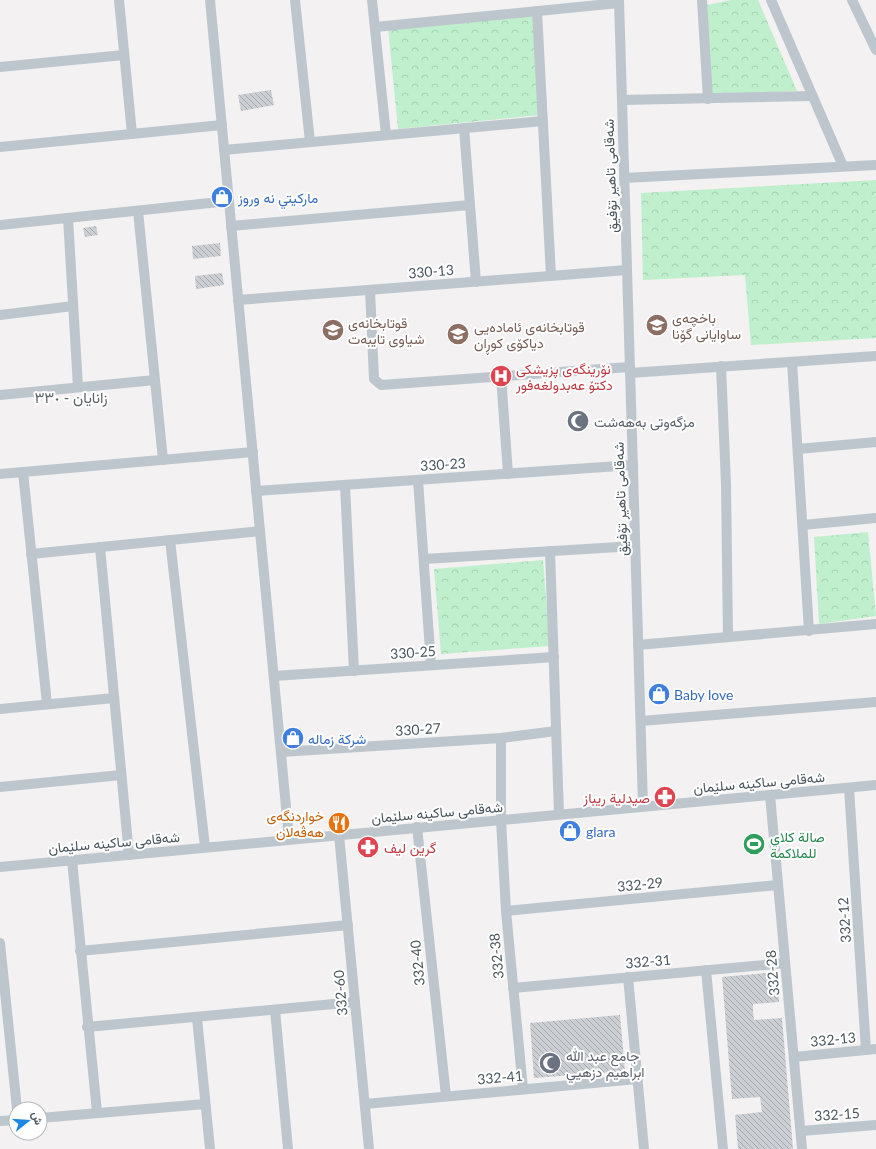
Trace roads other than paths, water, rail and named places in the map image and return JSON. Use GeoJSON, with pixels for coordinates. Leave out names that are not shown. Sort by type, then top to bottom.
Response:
{"type":"FeatureCollection","features":[{"type":"Feature","properties":{"kind":"street"},"geometry":{"type":"LineString","coordinates":[[119,0],[132,134]]}},
{"type":"Feature","properties":{"kind":"street"},"geometry":{"type":"LineString","coordinates":[[210,0],[289,839]]}},
{"type":"Feature","properties":{"kind":"street"},"geometry":{"type":"LineString","coordinates":[[295,0],[310,142]]}},
{"type":"Feature","properties":{"kind":"street"},"geometry":{"type":"LineString","coordinates":[[372,0],[386,135]]}},
{"type":"Feature","properties":{"kind":"street"},"geometry":{"type":"LineString","coordinates":[[702,0],[708,99]]}},
{"type":"Feature","properties":{"kind":"street"},"geometry":{"type":"LineString","coordinates":[[771,0],[843,166]]}},
{"type":"Feature","properties":{"kind":"street"},"geometry":{"type":"LineString","coordinates":[[852,0],[876,50]]}},
{"type":"Feature","properties":{"kind":"street"},"geometry":{"type":"LineString","coordinates":[[375,27],[537,11],[619,1]]}},
{"type":"Feature","properties":{"kind":"street","name":"شەقامی تاهیر تۆفیق"},"geometry":{"type":"LineString","coordinates":[[619,1],[643,806]]}},
{"type":"Feature","properties":{"kind":"street"},"geometry":{"type":"LineString","coordinates":[[537,11],[551,276]]}},
{"type":"Feature","properties":{"kind":"street"},"geometry":{"type":"LineString","coordinates":[[0,67],[124,55]]}},
{"type":"Feature","properties":{"kind":"street"},"geometry":{"type":"LineString","coordinates":[[622,100],[812,96]]}},
{"type":"Feature","properties":{"kind":"street"},"geometry":{"type":"LineString","coordinates":[[224,150],[543,121]]}},
{"type":"Feature","properties":{"kind":"street"},"geometry":{"type":"LineString","coordinates":[[0,147],[222,124]]}},
{"type":"Feature","properties":{"kind":"street"},"geometry":{"type":"LineString","coordinates":[[464,128],[476,282]]}},
{"type":"Feature","properties":{"kind":"street"},"geometry":{"type":"LineString","coordinates":[[624,178],[876,165]]}},
{"type":"Feature","properties":{"kind":"street"},"geometry":{"type":"LineString","coordinates":[[0,225],[229,201]]}},
{"type":"Feature","properties":{"kind":"street"},"geometry":{"type":"LineString","coordinates":[[231,226],[470,205]]}},
{"type":"Feature","properties":{"kind":"street"},"geometry":{"type":"LineString","coordinates":[[138,211],[163,460]]}},
{"type":"Feature","properties":{"kind":"street"},"geometry":{"type":"LineString","coordinates":[[68,218],[78,387]]}},
{"type":"Feature","properties":{"kind":"street","name":"330-13"},"geometry":{"type":"LineString","coordinates":[[238,300],[627,270]]}},
{"type":"Feature","properties":{"kind":"street"},"geometry":{"type":"LineString","coordinates":[[370,290],[374,379],[381,385],[501,376],[721,366],[876,356]]}},
{"type":"Feature","properties":{"kind":"street"},"geometry":{"type":"LineString","coordinates":[[0,315],[73,306]]}},
{"type":"Feature","properties":{"kind":"street"},"geometry":{"type":"LineString","coordinates":[[792,362],[809,631]]}},
{"type":"Feature","properties":{"kind":"street"},"geometry":{"type":"LineString","coordinates":[[721,366],[726,484],[728,637]]}},
{"type":"Feature","properties":{"kind":"street"},"geometry":{"type":"LineString","coordinates":[[501,376],[508,474]]}},
{"type":"Feature","properties":{"kind":"street"},"geometry":{"type":"LineString","coordinates":[[0,395],[155,380]]}},
{"type":"Feature","properties":{"kind":"street"},"geometry":{"type":"LineString","coordinates":[[798,450],[876,442]]}},
{"type":"Feature","properties":{"kind":"street"},"geometry":{"type":"LineString","coordinates":[[0,474],[253,452]]}},
{"type":"Feature","properties":{"kind":"street","name":"330-23"},"geometry":{"type":"LineString","coordinates":[[256,491],[632,465]]}},
{"type":"Feature","properties":{"kind":"street"},"geometry":{"type":"LineString","coordinates":[[23,472],[47,704]]}},
{"type":"Feature","properties":{"kind":"street"},"geometry":{"type":"LineString","coordinates":[[418,480],[431,665]]}},
{"type":"Feature","properties":{"kind":"street"},"geometry":{"type":"LineString","coordinates":[[345,485],[354,671]]}},
{"type":"Feature","properties":{"kind":"street"},"geometry":{"type":"LineString","coordinates":[[803,525],[876,518]]}},
{"type":"Feature","properties":{"kind":"street"},"geometry":{"type":"LineString","coordinates":[[31,554],[260,531]]}},
{"type":"Feature","properties":{"kind":"street"},"geometry":{"type":"LineString","coordinates":[[170,540],[205,847]]}},
{"type":"Feature","properties":{"kind":"street"},"geometry":{"type":"LineString","coordinates":[[424,559],[635,546]]}},
{"type":"Feature","properties":{"kind":"street"},"geometry":{"type":"LineString","coordinates":[[100,547],[129,855]]}},
{"type":"Feature","properties":{"kind":"street"},"geometry":{"type":"LineString","coordinates":[[550,551],[559,814]]}},
{"type":"Feature","properties":{"kind":"street"},"geometry":{"type":"LineString","coordinates":[[638,645],[876,624]]}},
{"type":"Feature","properties":{"kind":"street","name":"330-25"},"geometry":{"type":"LineString","coordinates":[[274,676],[554,657]]}},
{"type":"Feature","properties":{"kind":"street"},"geometry":{"type":"LineString","coordinates":[[0,709],[114,698]]}},
{"type":"Feature","properties":{"kind":"street"},"geometry":{"type":"LineString","coordinates":[[641,721],[876,702]]}},
{"type":"Feature","properties":{"kind":"street","name":"330-27"},"geometry":{"type":"LineString","coordinates":[[281,752],[501,738],[556,731]]}},
{"type":"Feature","properties":{"kind":"street","name":"332-38"},"geometry":{"type":"LineString","coordinates":[[501,738],[501,820],[506,911],[523,1089]]}},
{"type":"Feature","properties":{"kind":"street"},"geometry":{"type":"LineString","coordinates":[[0,787],[121,775]]}},
{"type":"Feature","properties":{"kind":"street","name":"شەقامی ساکینە سلێمان"},"geometry":{"type":"LineString","coordinates":[[0,867],[876,785]]}},
{"type":"Feature","properties":{"kind":"street","name":"332-12"},"geometry":{"type":"LineString","coordinates":[[849,788],[871,1050]]}},
{"type":"Feature","properties":{"kind":"street","name":"332-28"},"geometry":{"type":"LineString","coordinates":[[770,795],[802,1149]]}},
{"type":"Feature","properties":{"kind":"street","name":"332-40"},"geometry":{"type":"LineString","coordinates":[[417,827],[446,1096]]}},
{"type":"Feature","properties":{"kind":"street","name":"332-60"},"geometry":{"type":"LineString","coordinates":[[339,835],[369,1149]]}},
{"type":"Feature","properties":{"kind":"street"},"geometry":{"type":"LineString","coordinates":[[72,860],[96,1112]]}},
{"type":"Feature","properties":{"kind":"street","name":"332-29"},"geometry":{"type":"LineString","coordinates":[[506,911],[778,885]]}},
{"type":"Feature","properties":{"kind":"street"},"geometry":{"type":"LineString","coordinates":[[80,951],[348,925]]}},
{"type":"Feature","properties":{"kind":"street"},"geometry":{"type":"LineString","coordinates":[[0,943],[16,1101]]}},
{"type":"Feature","properties":{"kind":"street","name":"332-31"},"geometry":{"type":"LineString","coordinates":[[513,988],[785,963]]}},
{"type":"Feature","properties":{"kind":"street"},"geometry":{"type":"LineString","coordinates":[[706,970],[723,1149]]}},
{"type":"Feature","properties":{"kind":"street"},"geometry":{"type":"LineString","coordinates":[[628,977],[644,1149]]}},
{"type":"Feature","properties":{"kind":"street"},"geometry":{"type":"LineString","coordinates":[[87,1027],[197,1018],[355,1002]]}},
{"type":"Feature","properties":{"kind":"street"},"geometry":{"type":"LineString","coordinates":[[275,1010],[288,1149]]}},
{"type":"Feature","properties":{"kind":"street"},"geometry":{"type":"LineString","coordinates":[[197,1018],[210,1149]]}},
{"type":"Feature","properties":{"kind":"street","name":"332-13"},"geometry":{"type":"LineString","coordinates":[[794,1058],[871,1050]]}},
{"type":"Feature","properties":{"kind":"street","name":"332-41"},"geometry":{"type":"LineString","coordinates":[[365,1104],[637,1079]]}},
{"type":"Feature","properties":{"kind":"street"},"geometry":{"type":"LineString","coordinates":[[48,1117],[206,1104]]}},
{"type":"Feature","properties":{"kind":"street","name":"332-15"},"geometry":{"type":"LineString","coordinates":[[801,1131],[876,1126]]}},
{"type":"Feature","properties":{"kind":"place","name":"ماركيتي نه وروز"},"geometry":{"type":"Point","coordinates":[222,197]}},
{"type":"Feature","properties":{"kind":"place","name":"باخچەی ساوایانی گۆنا"},"geometry":{"type":"Point","coordinates":[657,325]}},
{"type":"Feature","properties":{"kind":"place","name":"قوتابخانەی شیاوی تایبەت"},"geometry":{"type":"Point","coordinates":[333,330]}},
{"type":"Feature","properties":{"kind":"place","name":"قوتابخانەی ئامادەیی دیاکۆی کوڕان"},"geometry":{"type":"Point","coordinates":[458,334]}},
{"type":"Feature","properties":{"kind":"place","name":"نۆرینگەی پزیشکی دکتۆ عەبدولغەفور"},"geometry":{"type":"Point","coordinates":[501,376]}},
{"type":"Feature","properties":{"kind":"place","name":"مزگەوتی بەهەشت"},"geometry":{"type":"Point","coordinates":[578,421]}},
{"type":"Feature","properties":{"kind":"place","name":"Baby love"},"geometry":{"type":"Point","coordinates":[659,694]}},
{"type":"Feature","properties":{"kind":"place","name":"شركة زماله"},"geometry":{"type":"Point","coordinates":[293,738]}},
{"type":"Feature","properties":{"kind":"place","name":"صيدلية ريباز"},"geometry":{"type":"Point","coordinates":[665,797]}},
{"type":"Feature","properties":{"kind":"place","name":"خواردنگەی هەڤەلان"},"geometry":{"type":"Point","coordinates":[339,823]}},
{"type":"Feature","properties":{"kind":"place","name":"glara"},"geometry":{"type":"Point","coordinates":[570,831]}},
{"type":"Feature","properties":{"kind":"place","name":"صالة كلاي للملاكمة"},"geometry":{"type":"Point","coordinates":[754,844]}},
{"type":"Feature","properties":{"kind":"place","name":"گرین لیف"},"geometry":{"type":"Point","coordinates":[368,847]}},
{"type":"Feature","properties":{"kind":"place","name":"جامع عبد الله ابراهيم دزهيي"},"geometry":{"type":"Point","coordinates":[550,1063]}},
{"type":"Feature","properties":{"kind":"district","name":"زانایان - ٣٣٠"},"geometry":{"type":"Point","coordinates":[71,397]}}]}
